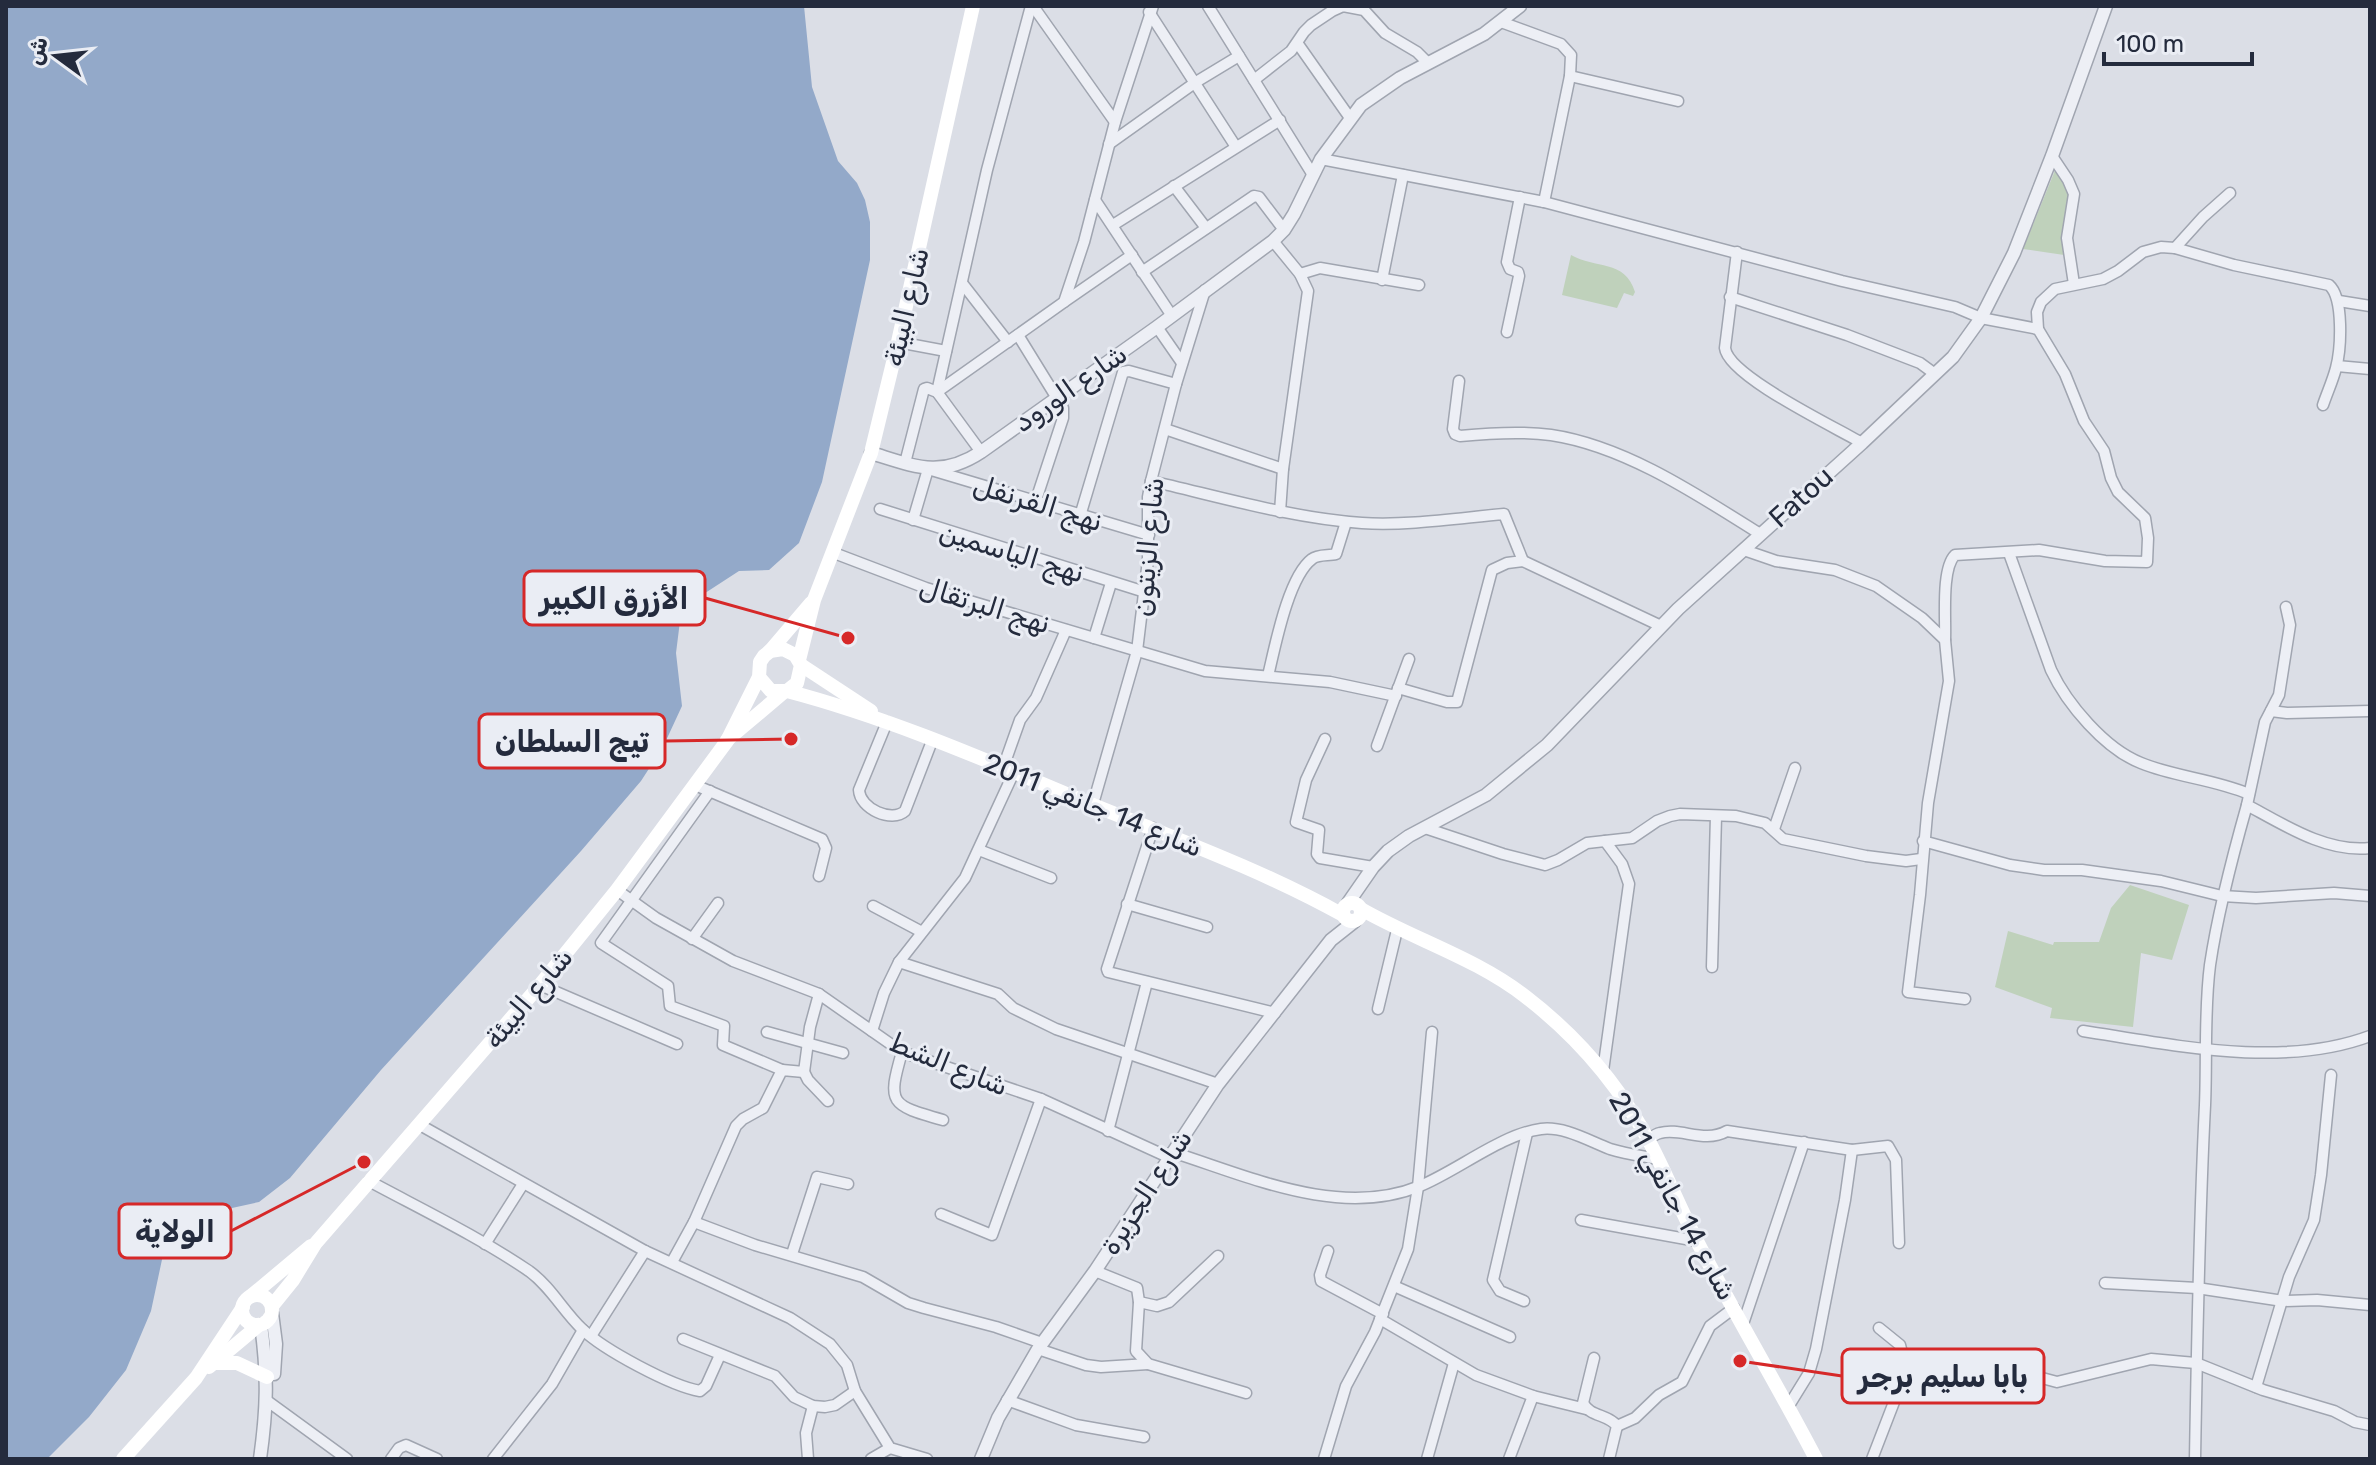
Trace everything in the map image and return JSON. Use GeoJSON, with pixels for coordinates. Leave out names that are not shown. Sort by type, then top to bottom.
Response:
{"type":"FeatureCollection","features":[{"type":"Feature","properties":{"kind":"main road","name":"شارع البيئة"},"geometry":{"type":"LineString","coordinates":[[800,662],[814,600],[871,453],[973,6]]}},
{"type":"Feature","properties":{"kind":"main road","name":"شارع البيئة"},"geometry":{"type":"LineString","coordinates":[[770,651],[814,600]]}},
{"type":"Feature","properties":{"kind":"main road"},"geometry":{"type":"LineString","coordinates":[[770,651],[789,651],[800,662],[800,678],[786,692],[771,691],[759,677],[760,662],[770,651]]}},
{"type":"Feature","properties":{"kind":"main road","name":"شارع 14 جانفي 2011"},"geometry":{"type":"LineString","coordinates":[[800,662],[887,722]]}},
{"type":"Feature","properties":{"kind":"main road","name":"شارع البيئة"},"geometry":{"type":"LineString","coordinates":[[272,1309],[315,1244],[540,985],[617,890],[727,741],[759,677]]}},
{"type":"Feature","properties":{"kind":"main road","name":"شارع البيئة"},"geometry":{"type":"LineString","coordinates":[[727,741],[786,692]]}},
{"type":"Feature","properties":{"kind":"main road","name":"شارع 14 جانفي 2011"},"geometry":{"type":"LineString","coordinates":[[786,692],[887,722],[1153,828],[1470,962],[1516,989],[1579,1042],[1627,1103],[1697,1241],[1816,1459]]}},
{"type":"Feature","properties":{"kind":"main road","name":"شارع البيئة"},"geometry":{"type":"LineString","coordinates":[[123,1459],[196,1378],[247,1302],[301,1252],[315,1244]]}},
{"type":"Feature","properties":{"kind":"main road"},"geometry":{"type":"LineString","coordinates":[[261,1295],[272,1309],[270,1318],[260,1325],[245,1318],[247,1302],[261,1295]]}},
{"type":"Feature","properties":{"kind":"main road","name":"شارع البيئة"},"geometry":{"type":"LineString","coordinates":[[196,1378],[260,1325]]}},
{"type":"Feature","properties":{"kind":"main road"},"geometry":{"type":"LineString","coordinates":[[215,1363],[237,1363],[267,1377]]}},
{"type":"Feature","properties":{"kind":"street"},"geometry":{"type":"LineString","coordinates":[[1032,6],[1115,122]]}},
{"type":"Feature","properties":{"kind":"street"},"geometry":{"type":"LineString","coordinates":[[937,392],[987,170],[1032,6]]}},
{"type":"Feature","properties":{"kind":"street"},"geometry":{"type":"LineString","coordinates":[[1208,6],[1313,175]]}},
{"type":"Feature","properties":{"kind":"street"},"geometry":{"type":"LineString","coordinates":[[1254,80],[1298,44],[1304,32],[1343,6],[1364,10],[1385,33],[1417,52],[1428,63]]}},
{"type":"Feature","properties":{"kind":"street"},"geometry":{"type":"LineString","coordinates":[[1205,290],[1284,230],[1321,159],[1350,118],[1377,93],[1484,34],[1520,6]]}},
{"type":"Feature","properties":{"kind":"street","name":"Fatou"},"geometry":{"type":"LineString","coordinates":[[1352,912],[1373,867],[1398,843],[1486,795],[1547,745],[1661,626],[1953,357],[1981,318],[2014,253],[2106,6]]}},
{"type":"Feature","properties":{"kind":"street"},"geometry":{"type":"LineString","coordinates":[[1064,302],[1151,9]]}},
{"type":"Feature","properties":{"kind":"street"},"geometry":{"type":"LineString","coordinates":[[1151,9],[1236,147]]}},
{"type":"Feature","properties":{"kind":"street"},"geometry":{"type":"LineString","coordinates":[[1501,22],[1566,48],[1571,55],[1570,76],[1544,202]]}},
{"type":"Feature","properties":{"kind":"street"},"geometry":{"type":"LineString","coordinates":[[1298,44],[1350,118]]}},
{"type":"Feature","properties":{"kind":"street"},"geometry":{"type":"LineString","coordinates":[[1109,144],[1196,82],[1239,56]]}},
{"type":"Feature","properties":{"kind":"street"},"geometry":{"type":"LineString","coordinates":[[1570,76],[1678,101]]}},
{"type":"Feature","properties":{"kind":"street"},"geometry":{"type":"LineString","coordinates":[[1113,225],[1280,120]]}},
{"type":"Feature","properties":{"kind":"street"},"geometry":{"type":"LineString","coordinates":[[2052,156],[2074,194],[2067,238],[2074,284]]}},
{"type":"Feature","properties":{"kind":"street"},"geometry":{"type":"LineString","coordinates":[[1321,159],[1544,202],[1955,307],[1981,318],[2038,329]]}},
{"type":"Feature","properties":{"kind":"street"},"geometry":{"type":"LineString","coordinates":[[1382,280],[1403,175]]}},
{"type":"Feature","properties":{"kind":"street"},"geometry":{"type":"LineString","coordinates":[[1174,186],[1206,228]]}},
{"type":"Feature","properties":{"kind":"street"},"geometry":{"type":"LineString","coordinates":[[2175,248],[2230,193]]}},
{"type":"Feature","properties":{"kind":"street"},"geometry":{"type":"LineString","coordinates":[[1142,272],[1256,195],[1284,230]]}},
{"type":"Feature","properties":{"kind":"street"},"geometry":{"type":"LineString","coordinates":[[1507,332],[1519,276],[1507,262],[1520,197]]}},
{"type":"Feature","properties":{"kind":"street"},"geometry":{"type":"LineString","coordinates":[[1095,200],[1172,316]]}},
{"type":"Feature","properties":{"kind":"street"},"geometry":{"type":"LineString","coordinates":[[1273,241],[1300,274],[1308,291],[1283,469],[1280,512]]}},
{"type":"Feature","properties":{"kind":"street"},"geometry":{"type":"LineString","coordinates":[[1965,999],[1908,992],[1923,841],[1935,750],[1949,681],[1945,640],[1948,564],[1955,555],[2054,551],[2105,561],[2147,562],[2148,553],[2145,518],[2118,492],[2104,451],[2084,421],[2065,374],[2038,329],[2037,312],[2041,302],[2055,289],[2103,279],[2143,252],[2161,247],[2329,285],[2335,290],[2339,301],[2337,366],[2323,405]]}},
{"type":"Feature","properties":{"kind":"street"},"geometry":{"type":"LineString","coordinates":[[1737,252],[1725,348],[1728,357],[1759,385],[1862,443]]}},
{"type":"Feature","properties":{"kind":"street"},"geometry":{"type":"LineString","coordinates":[[937,392],[1132,255]]}},
{"type":"Feature","properties":{"kind":"street"},"geometry":{"type":"LineString","coordinates":[[1300,274],[1320,268],[1419,285]]}},
{"type":"Feature","properties":{"kind":"street"},"geometry":{"type":"LineString","coordinates":[[962,283],[1008,342]]}},
{"type":"Feature","properties":{"kind":"street","name":"شارع الورود"},"geometry":{"type":"LineString","coordinates":[[928,469],[957,466],[981,452],[1205,290]]}},
{"type":"Feature","properties":{"kind":"street","name":"شارع الزيتون"},"geometry":{"type":"LineString","coordinates":[[1093,804],[1137,651],[1145,592],[1151,481],[1205,290]]}},
{"type":"Feature","properties":{"kind":"street"},"geometry":{"type":"LineString","coordinates":[[1730,297],[1847,335],[1920,363],[1935,374]]}},
{"type":"Feature","properties":{"kind":"street"},"geometry":{"type":"LineString","coordinates":[[2339,301],[2370,306]]}},
{"type":"Feature","properties":{"kind":"street"},"geometry":{"type":"LineString","coordinates":[[1157,327],[1182,363]]}},
{"type":"Feature","properties":{"kind":"street"},"geometry":{"type":"LineString","coordinates":[[1018,335],[1063,408],[1063,418],[1035,503]]}},
{"type":"Feature","properties":{"kind":"street"},"geometry":{"type":"LineString","coordinates":[[898,342],[946,351]]}},
{"type":"Feature","properties":{"kind":"street"},"geometry":{"type":"LineString","coordinates":[[2337,366],[2370,369]]}},
{"type":"Feature","properties":{"kind":"street"},"geometry":{"type":"LineString","coordinates":[[1080,516],[1123,372],[1176,384]]}},
{"type":"Feature","properties":{"kind":"street"},"geometry":{"type":"LineString","coordinates":[[1459,381],[1455,434],[1520,433],[1579,441],[1701,496],[1760,534]]}},
{"type":"Feature","properties":{"kind":"street"},"geometry":{"type":"LineString","coordinates":[[905,463],[924,389],[927,388],[937,392],[981,452]]}},
{"type":"Feature","properties":{"kind":"street"},"geometry":{"type":"LineString","coordinates":[[1165,429],[1283,469]]}},
{"type":"Feature","properties":{"kind":"street"},"geometry":{"type":"LineString","coordinates":[[871,453],[928,469],[913,520]]}},
{"type":"Feature","properties":{"kind":"street","name":"نهج القرنفل"},"geometry":{"type":"LineString","coordinates":[[928,469],[1149,535]]}},
{"type":"Feature","properties":{"kind":"street"},"geometry":{"type":"LineString","coordinates":[[1151,481],[1280,512],[1346,522],[1384,523],[1504,514],[1523,561],[1661,626]]}},
{"type":"Feature","properties":{"kind":"street","name":"نهج الياسمين"},"geometry":{"type":"LineString","coordinates":[[880,509],[1145,592]]}},
{"type":"Feature","properties":{"kind":"street"},"geometry":{"type":"LineString","coordinates":[[1268,676],[1283,613],[1297,582],[1310,560],[1316,556],[1336,554],[1346,522]]}},
{"type":"Feature","properties":{"kind":"street"},"geometry":{"type":"LineString","coordinates":[[1744,550],[1776,561],[1835,570],[1876,586],[1922,618],[1945,640]]}},
{"type":"Feature","properties":{"kind":"street","name":"نهج البرتقال"},"geometry":{"type":"LineString","coordinates":[[834,553],[926,588],[1205,671],[1330,682],[1447,702],[1457,702],[1492,570],[1507,563],[1523,561]]}},
{"type":"Feature","properties":{"kind":"street"},"geometry":{"type":"LineString","coordinates":[[2009,553],[2057,684],[2087,722],[2114,746],[2140,763],[2248,799],[2326,843],[2347,849],[2370,848]]}},
{"type":"Feature","properties":{"kind":"street"},"geometry":{"type":"LineString","coordinates":[[1094,638],[1111,583]]}},
{"type":"Feature","properties":{"kind":"street"},"geometry":{"type":"LineString","coordinates":[[1922,618],[1938,615],[1946,606]]}},
{"type":"Feature","properties":{"kind":"street"},"geometry":{"type":"LineString","coordinates":[[2195,1459],[2197,1288],[2210,967],[2222,896],[2260,756],[2265,722],[2279,695],[2290,625],[2286,607]]}},
{"type":"Feature","properties":{"kind":"street"},"geometry":{"type":"LineString","coordinates":[[872,1031],[884,993],[899,962],[961,885],[979,850],[1008,770],[1020,720],[1036,698],[1066,630]]}},
{"type":"Feature","properties":{"kind":"street"},"geometry":{"type":"LineString","coordinates":[[1377,746],[1409,659]]}},
{"type":"Feature","properties":{"kind":"street"},"geometry":{"type":"LineString","coordinates":[[2271,711],[2370,711]]}},
{"type":"Feature","properties":{"kind":"street"},"geometry":{"type":"LineString","coordinates":[[887,722],[859,790],[860,800],[866,807],[901,816],[932,741]]}},
{"type":"Feature","properties":{"kind":"street"},"geometry":{"type":"LineString","coordinates":[[1325,739],[1306,780],[1296,822],[1319,830],[1317,854],[1320,858],[1373,867]]}},
{"type":"Feature","properties":{"kind":"street"},"geometry":{"type":"LineString","coordinates":[[1774,829],[1795,768]]}},
{"type":"Feature","properties":{"kind":"street"},"geometry":{"type":"LineString","coordinates":[[695,785],[822,839],[826,848],[819,876]]}},
{"type":"Feature","properties":{"kind":"street"},"geometry":{"type":"LineString","coordinates":[[710,791],[601,940],[602,946],[668,986],[670,1006],[724,1026],[723,1045],[782,1070],[804,1072]]}},
{"type":"Feature","properties":{"kind":"street"},"geometry":{"type":"LineString","coordinates":[[1425,828],[1545,865],[1587,843],[1632,838],[1670,816],[1716,816],[1754,819],[1774,829],[1783,839],[1866,856],[1906,861],[1921,859]]}},
{"type":"Feature","properties":{"kind":"street"},"geometry":{"type":"LineString","coordinates":[[1712,967],[1716,816]]}},
{"type":"Feature","properties":{"kind":"street"},"geometry":{"type":"LineString","coordinates":[[1153,828],[1107,969],[1111,974],[1275,1013]]}},
{"type":"Feature","properties":{"kind":"street"},"geometry":{"type":"LineString","coordinates":[[1603,1071],[1629,884],[1622,864],[1605,841]]}},
{"type":"Feature","properties":{"kind":"street"},"geometry":{"type":"LineString","coordinates":[[1923,841],[2010,865],[2044,870],[2082,870],[2161,881],[2222,896],[2256,898],[2334,893],[2370,896]]}},
{"type":"Feature","properties":{"kind":"street"},"geometry":{"type":"LineString","coordinates":[[979,850],[1051,878]]}},
{"type":"Feature","properties":{"kind":"street","name":"شارع الشط"},"geometry":{"type":"LineString","coordinates":[[617,890],[692,939],[733,961],[819,994],[902,1052],[1041,1099],[1108,1131],[1170,1154],[1309,1193],[1371,1196],[1418,1187],[1527,1133]]}},
{"type":"Feature","properties":{"kind":"street"},"geometry":{"type":"LineString","coordinates":[[692,939],[718,903]]}},
{"type":"Feature","properties":{"kind":"street"},"geometry":{"type":"LineString","coordinates":[[1127,904],[1207,927]]}},
{"type":"Feature","properties":{"kind":"street"},"geometry":{"type":"LineString","coordinates":[[873,906],[922,932]]}},
{"type":"Feature","properties":{"kind":"street","name":"شارع الجزيرة"},"geometry":{"type":"LineString","coordinates":[[980,1458],[1007,1400],[1040,1346],[1095,1271],[1170,1154],[1218,1084],[1352,912]]}},
{"type":"Feature","properties":{"kind":"street"},"geometry":{"type":"LineString","coordinates":[[1378,1009],[1397,930]]}},
{"type":"Feature","properties":{"kind":"street"},"geometry":{"type":"LineString","coordinates":[[899,962],[998,994],[1013,1008],[1056,1029],[1218,1084]]}},
{"type":"Feature","properties":{"kind":"street"},"geometry":{"type":"LineString","coordinates":[[1108,1131],[1147,982]]}},
{"type":"Feature","properties":{"kind":"street"},"geometry":{"type":"LineString","coordinates":[[540,985],[677,1044]]}},
{"type":"Feature","properties":{"kind":"street"},"geometry":{"type":"LineString","coordinates":[[819,994],[807,1042],[804,1072],[828,1101]]}},
{"type":"Feature","properties":{"kind":"street"},"geometry":{"type":"LineString","coordinates":[[2083,1031],[2207,1050],[2317,1050],[2370,1036]]}},
{"type":"Feature","properties":{"kind":"street"},"geometry":{"type":"LineString","coordinates":[[767,1032],[843,1053]]}},
{"type":"Feature","properties":{"kind":"street"},"geometry":{"type":"LineString","coordinates":[[1324,1459],[1346,1386],[1381,1317],[1408,1249],[1418,1187],[1432,1032]]}},
{"type":"Feature","properties":{"kind":"street"},"geometry":{"type":"LineString","coordinates":[[902,1052],[892,1086],[893,1094],[911,1111],[943,1120]]}},
{"type":"Feature","properties":{"kind":"street"},"geometry":{"type":"LineString","coordinates":[[672,1262],[694,1222],[730,1136],[743,1119],[763,1108],[782,1070]]}},
{"type":"Feature","properties":{"kind":"street"},"geometry":{"type":"LineString","coordinates":[[2256,1387],[2292,1267],[2314,1220],[2331,1075]]}},
{"type":"Feature","properties":{"kind":"street"},"geometry":{"type":"LineString","coordinates":[[941,1214],[992,1235],[1041,1099]]}},
{"type":"Feature","properties":{"kind":"street"},"geometry":{"type":"LineString","coordinates":[[420,1125],[645,1251],[812,1330],[840,1354],[855,1391],[890,1448],[927,1459]]}},
{"type":"Feature","properties":{"kind":"street"},"geometry":{"type":"LineString","coordinates":[[1524,1301],[1500,1291],[1493,1280],[1527,1133],[1543,1128],[1565,1131],[1627,1154],[1658,1159]]}},
{"type":"Feature","properties":{"kind":"street"},"geometry":{"type":"LineString","coordinates":[[1648,1140],[1661,1132],[1701,1137],[1727,1131],[1852,1150],[1888,1146],[1896,1160],[1899,1243]]}},
{"type":"Feature","properties":{"kind":"street"},"geometry":{"type":"LineString","coordinates":[[1743,1324],[1804,1142]]}},
{"type":"Feature","properties":{"kind":"street"},"geometry":{"type":"LineString","coordinates":[[1788,1407],[1809,1373],[1816,1349],[1852,1150]]}},
{"type":"Feature","properties":{"kind":"street"},"geometry":{"type":"LineString","coordinates":[[792,1254],[817,1177],[848,1184]]}},
{"type":"Feature","properties":{"kind":"street"},"geometry":{"type":"LineString","coordinates":[[369,1181],[485,1244],[539,1279],[587,1333],[643,1367],[696,1390],[704,1390],[720,1355]]}},
{"type":"Feature","properties":{"kind":"street"},"geometry":{"type":"LineString","coordinates":[[485,1244],[523,1184]]}},
{"type":"Feature","properties":{"kind":"street"},"geometry":{"type":"LineString","coordinates":[[1581,1220],[1697,1241]]}},
{"type":"Feature","properties":{"kind":"street"},"geometry":{"type":"LineString","coordinates":[[694,1222],[755,1245],[863,1277],[908,1303],[996,1327],[1086,1365],[1148,1364],[1246,1393]]}},
{"type":"Feature","properties":{"kind":"street"},"geometry":{"type":"LineString","coordinates":[[493,1459],[552,1384],[645,1251]]}},
{"type":"Feature","properties":{"kind":"street"},"geometry":{"type":"LineString","coordinates":[[1328,1251],[1321,1281],[1454,1363],[1476,1375],[1533,1396],[1586,1409],[1614,1421],[1617,1426],[1609,1459]]}},
{"type":"Feature","properties":{"kind":"street"},"geometry":{"type":"LineString","coordinates":[[1139,1302],[1157,1306],[1169,1302],[1218,1256]]}},
{"type":"Feature","properties":{"kind":"street"},"geometry":{"type":"LineString","coordinates":[[1095,1271],[1137,1288],[1136,1351],[1148,1364]]}},
{"type":"Feature","properties":{"kind":"street"},"geometry":{"type":"LineString","coordinates":[[2105,1283],[2197,1288],[2283,1301],[2317,1300],[2370,1305]]}},
{"type":"Feature","properties":{"kind":"street"},"geometry":{"type":"LineString","coordinates":[[1394,1286],[1510,1337]]}},
{"type":"Feature","properties":{"kind":"street"},"geometry":{"type":"LineString","coordinates":[[1617,1426],[1635,1418],[1659,1395],[1682,1382],[1710,1326],[1734,1308]]}},
{"type":"Feature","properties":{"kind":"street"},"geometry":{"type":"LineString","coordinates":[[260,1459],[276,1352],[272,1309]]}},
{"type":"Feature","properties":{"kind":"street"},"geometry":{"type":"LineString","coordinates":[[260,1325],[268,1405]]}},
{"type":"Feature","properties":{"kind":"street"},"geometry":{"type":"LineString","coordinates":[[1872,1459],[1901,1384],[1903,1357],[1900,1345],[1879,1328]]}},
{"type":"Feature","properties":{"kind":"street"},"geometry":{"type":"LineString","coordinates":[[683,1339],[775,1376],[794,1397],[813,1406],[835,1405],[855,1391]]}},
{"type":"Feature","properties":{"kind":"street"},"geometry":{"type":"LineString","coordinates":[[1901,1384],[1908,1384],[1966,1357],[1982,1355],[1999,1358],[2057,1382],[2151,1359],[2196,1363],[2256,1387],[2370,1425]]}},
{"type":"Feature","properties":{"kind":"street"},"geometry":{"type":"LineString","coordinates":[[1586,1409],[1583,1396],[1594,1358]]}},
{"type":"Feature","properties":{"kind":"street"},"geometry":{"type":"LineString","coordinates":[[1427,1459],[1454,1363]]}},
{"type":"Feature","properties":{"kind":"street"},"geometry":{"type":"LineString","coordinates":[[1509,1459],[1533,1396]]}},
{"type":"Feature","properties":{"kind":"street"},"geometry":{"type":"LineString","coordinates":[[1007,1400],[1076,1425],[1144,1437]]}},
{"type":"Feature","properties":{"kind":"street"},"geometry":{"type":"LineString","coordinates":[[268,1405],[347,1459]]}},
{"type":"Feature","properties":{"kind":"street"},"geometry":{"type":"LineString","coordinates":[[808,1459],[806,1433],[813,1406]]}},
{"type":"Feature","properties":{"kind":"street"},"geometry":{"type":"LineString","coordinates":[[391,1459],[399,1448],[406,1445],[437,1459]]}},
{"type":"Feature","properties":{"kind":"street"},"geometry":{"type":"LineString","coordinates":[[874,1458],[890,1448]]}},
{"type":"Feature","properties":{"kind":"green space"},"geometry":{"type":"Polygon","coordinates":[[[2056,168],[2070,181],[2064,255],[2023,249],[2056,168]]]}},
{"type":"Feature","properties":{"kind":"green space"},"geometry":{"type":"Polygon","coordinates":[[[1571,255],[1617,269],[1630,282],[1635,292],[1633,296],[1624,293],[1617,308],[1562,295],[1571,255]]]}},
{"type":"Feature","properties":{"kind":"green space"},"geometry":{"type":"Polygon","coordinates":[[[2130,885],[2189,905],[2172,960],[2141,953],[2133,1027],[2050,1018],[2052,1008],[1995,987],[2008,931],[2053,945],[2054,942],[2099,942],[2111,908],[2130,885]]]}},
{"type":"Feature","properties":{"kind":"water"},"geometry":{"type":"Polygon","coordinates":[[[6,6],[804,6],[812,87],[838,161],[857,183],[870,222],[870,260],[822,482],[799,543],[769,570],[739,571],[699,597],[686,595],[677,602],[675,609],[680,621],[676,653],[682,706],[663,747],[641,781],[381,1070],[290,1178],[259,1202],[172,1229],[166,1241],[151,1311],[126,1370],[89,1417],[47,1459],[6,1459],[6,6]]]}},
{"type":"Feature","properties":{"kind":"place","name":"الأزرق الكبير"},"geometry":{"type":"Point","coordinates":[848,638]}},
{"type":"Feature","properties":{"kind":"place","name":"تيج السلطان"},"geometry":{"type":"Point","coordinates":[791,739]}},
{"type":"Feature","properties":{"kind":"place","name":"الولاية"},"geometry":{"type":"Point","coordinates":[364,1162]}},
{"type":"Feature","properties":{"kind":"place","name":"بابا سليم برجر"},"geometry":{"type":"Point","coordinates":[1740,1361]}}]}
